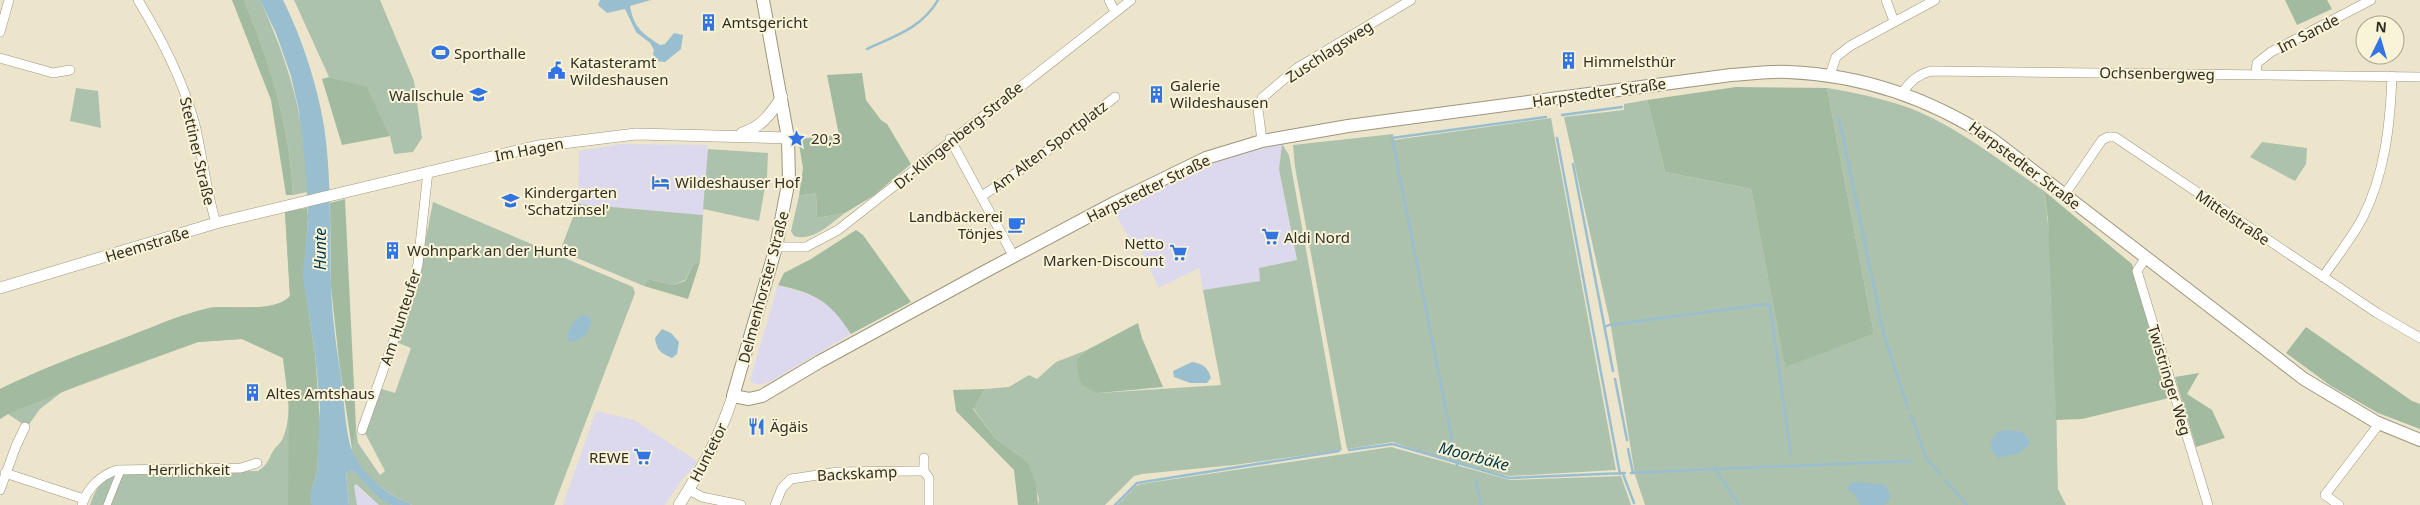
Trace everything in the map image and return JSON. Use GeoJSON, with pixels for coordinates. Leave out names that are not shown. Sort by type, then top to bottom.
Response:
{"type":"FeatureCollection","features":[{"type":"Feature","properties":{"kind":"main road","name":"Delmenhorster Straße"},"geometry":{"type":"LineString","coordinates":[[733,396],[776,247],[789,179],[788,138],[763,0]]}},
{"type":"Feature","properties":{"kind":"main road","name":"Harpstedter Straße"},"geometry":{"type":"LineString","coordinates":[[733,396],[749,399],[762,396],[852,343],[1187,166],[1262,142],[1348,126],[1731,75],[1786,72],[1830,75],[1902,93],[1965,121],[2065,194],[2304,379],[2379,424],[2420,440]]}},
{"type":"Feature","properties":{"kind":"street"},"geometry":{"type":"LineString","coordinates":[[0,32],[9,0]]}},
{"type":"Feature","properties":{"kind":"street","name":"Stettiner Straße"},"geometry":{"type":"LineString","coordinates":[[138,0],[177,70],[195,127],[209,202],[216,223]]}},
{"type":"Feature","properties":{"kind":"street"},"geometry":{"type":"LineString","coordinates":[[1110,0],[1115,12]]}},
{"type":"Feature","properties":{"kind":"street","name":"Dr.-Klingenberg-Straße"},"geometry":{"type":"LineString","coordinates":[[776,247],[806,247],[838,230],[950,139],[1131,0]]}},
{"type":"Feature","properties":{"kind":"street","name":"Zuschlagsweg"},"geometry":{"type":"LineString","coordinates":[[1262,142],[1258,109],[1262,98],[1297,68],[1411,0]]}},
{"type":"Feature","properties":{"kind":"street"},"geometry":{"type":"LineString","coordinates":[[1886,0],[1894,21]]}},
{"type":"Feature","properties":{"kind":"street"},"geometry":{"type":"LineString","coordinates":[[1830,75],[1836,57],[1850,46],[1935,0]]}},
{"type":"Feature","properties":{"kind":"street","name":"Im Sande"},"geometry":{"type":"LineString","coordinates":[[2256,75],[2257,63],[2271,52],[2371,0]]}},
{"type":"Feature","properties":{"kind":"street"},"geometry":{"type":"LineString","coordinates":[[0,58],[52,73],[70,70]]}},
{"type":"Feature","properties":{"kind":"street","name":"Ochsenbergweg"},"geometry":{"type":"LineString","coordinates":[[1902,93],[1922,73],[1933,71],[2420,77]]}},
{"type":"Feature","properties":{"kind":"street"},"geometry":{"type":"LineString","coordinates":[[2323,277],[2361,220],[2372,198],[2384,159],[2390,119],[2392,76]]}},
{"type":"Feature","properties":{"kind":"street","name":"Im Hagen"},"geometry":{"type":"LineString","coordinates":[[731,135],[754,130],[770,116],[782,97]]}},
{"type":"Feature","properties":{"kind":"street","name":"Am Alten Sportplatz"},"geometry":{"type":"LineString","coordinates":[[982,196],[1038,158],[1115,97]]}},
{"type":"Feature","properties":{"kind":"street","name":"Im Hagen"},"geometry":{"type":"LineString","coordinates":[[295,202],[532,147],[612,135],[731,135],[788,138]]}},
{"type":"Feature","properties":{"kind":"street","name":"Mittelstraße"},"geometry":{"type":"LineString","coordinates":[[2065,194],[2102,140],[2114,137],[2323,277],[2420,338]]}},
{"type":"Feature","properties":{"kind":"street","name":"Am Alten Sportplatz"},"geometry":{"type":"LineString","coordinates":[[950,139],[1014,257]]}},
{"type":"Feature","properties":{"kind":"street","name":"Am Hunteufer"},"geometry":{"type":"LineString","coordinates":[[362,430],[413,286],[418,264],[428,171]]}},
{"type":"Feature","properties":{"kind":"street","name":"Heemstraße"},"geometry":{"type":"LineString","coordinates":[[0,288],[216,223],[295,202]]}},
{"type":"Feature","properties":{"kind":"street","name":"Twistringer Weg"},"geometry":{"type":"LineString","coordinates":[[2146,257],[2138,271],[2208,505]]}},
{"type":"Feature","properties":{"kind":"street","name":"Huntetor"},"geometry":{"type":"LineString","coordinates":[[679,505],[708,460],[719,436],[733,396]]}},
{"type":"Feature","properties":{"kind":"street"},"geometry":{"type":"LineString","coordinates":[[2339,505],[2325,495],[2379,424]]}},
{"type":"Feature","properties":{"kind":"street"},"geometry":{"type":"LineString","coordinates":[[0,490],[5,473],[25,427]]}},
{"type":"Feature","properties":{"kind":"street"},"geometry":{"type":"LineString","coordinates":[[924,458],[924,471],[930,478],[929,505]]}},
{"type":"Feature","properties":{"kind":"street","name":"Herrlichkeit"},"geometry":{"type":"LineString","coordinates":[[83,502],[98,480],[108,473],[121,470],[240,468],[257,463]]}},
{"type":"Feature","properties":{"kind":"street"},"geometry":{"type":"LineString","coordinates":[[107,505],[121,470]]}},
{"type":"Feature","properties":{"kind":"street","name":"Backskamp"},"geometry":{"type":"LineString","coordinates":[[775,505],[782,488],[791,479],[838,472],[924,471]]}},
{"type":"Feature","properties":{"kind":"street"},"geometry":{"type":"LineString","coordinates":[[5,473],[83,502]]}},
{"type":"Feature","properties":{"kind":"street"},"geometry":{"type":"LineString","coordinates":[[689,490],[702,496],[741,505]]}},
{"type":"Feature","properties":{"kind":"shaded area"},"geometry":{"type":"Polygon","coordinates":[[[621,144],[707,145],[703,215],[578,204],[579,151],[621,144]]]}},
{"type":"Feature","properties":{"kind":"shaded area"},"geometry":{"type":"Polygon","coordinates":[[[1282,144],[1279,169],[1297,261],[1259,268],[1260,281],[1203,290],[1199,268],[1159,288],[1142,252],[1134,246],[1114,212],[1194,170],[1244,153],[1282,144]]]}},
{"type":"Feature","properties":{"kind":"shaded area"},"geometry":{"type":"Polygon","coordinates":[[[778,285],[816,297],[831,306],[851,334],[771,381],[759,385],[750,380],[778,285]]]}},
{"type":"Feature","properties":{"kind":"shaded area"},"geometry":{"type":"Polygon","coordinates":[[[596,411],[634,420],[697,461],[665,505],[563,505],[596,411]]]}},
{"type":"Feature","properties":{"kind":"shaded area"},"geometry":{"type":"Polygon","coordinates":[[[356,484],[379,505],[357,505],[354,486],[356,484]]]}},
{"type":"Feature","properties":{"kind":"green space"},"geometry":{"type":"Polygon","coordinates":[[[232,0],[244,0],[270,71],[288,144],[293,195],[286,195],[271,100],[232,0]]]}},
{"type":"Feature","properties":{"kind":"green space"},"geometry":{"type":"Polygon","coordinates":[[[244,0],[260,0],[287,69],[300,118],[304,142],[307,192],[293,195],[288,144],[277,95],[244,0]]]}},
{"type":"Feature","properties":{"kind":"green space"},"geometry":{"type":"Polygon","coordinates":[[[294,0],[380,0],[414,81],[422,138],[413,152],[394,154],[390,136],[367,88],[329,77],[294,0]]]}},
{"type":"Feature","properties":{"kind":"green space"},"geometry":{"type":"Polygon","coordinates":[[[2285,0],[2327,0],[2332,9],[2297,25],[2285,0]]]}},
{"type":"Feature","properties":{"kind":"green space"},"geometry":{"type":"Polygon","coordinates":[[[862,73],[866,100],[881,120],[887,124],[911,164],[873,196],[845,213],[817,218],[816,193],[799,196],[803,168],[798,139],[839,135],[827,75],[862,73]]]}},
{"type":"Feature","properties":{"kind":"green space"},"geometry":{"type":"Polygon","coordinates":[[[329,77],[367,87],[390,136],[342,145],[322,79],[329,77]]]}},
{"type":"Feature","properties":{"kind":"green space"},"geometry":{"type":"Polygon","coordinates":[[[1736,87],[1827,88],[1874,334],[1785,367],[1751,189],[1665,172],[1647,100],[1736,87]]]}},
{"type":"Feature","properties":{"kind":"green space"},"geometry":{"type":"Polygon","coordinates":[[[76,88],[98,91],[101,128],[70,121],[76,88]]]}},
{"type":"Feature","properties":{"kind":"green space"},"geometry":{"type":"Polygon","coordinates":[[[1827,88],[1882,99],[1922,113],[1976,144],[2044,191],[2054,302],[2058,489],[2066,505],[1645,505],[1635,475],[1611,327],[1564,117],[1624,110],[1624,104],[1647,100],[1665,172],[1751,189],[1785,366],[1874,334],[1827,88]]]}},
{"type":"Feature","properties":{"kind":"green space"},"geometry":{"type":"Polygon","coordinates":[[[1551,118],[1616,470],[1509,476],[1459,464],[1393,442],[1347,449],[1295,167],[1293,145],[1393,134],[1394,140],[1551,118]]]}},
{"type":"Feature","properties":{"kind":"green space"},"geometry":{"type":"Polygon","coordinates":[[[2262,142],[2307,148],[2306,164],[2295,181],[2250,157],[2262,142]]]}},
{"type":"Feature","properties":{"kind":"green space"},"geometry":{"type":"Polygon","coordinates":[[[1282,144],[1289,155],[1342,450],[1234,465],[1142,474],[1134,476],[1105,505],[1038,505],[1039,499],[1028,462],[995,438],[973,408],[985,389],[1009,387],[1029,375],[1037,379],[1056,362],[1087,350],[1077,358],[1099,393],[1221,385],[1203,290],[1260,281],[1259,268],[1297,260],[1279,169],[1282,144]]]}},
{"type":"Feature","properties":{"kind":"green space"},"geometry":{"type":"Polygon","coordinates":[[[708,149],[768,153],[767,176],[759,221],[703,209],[708,149]]]}},
{"type":"Feature","properties":{"kind":"green space"},"geometry":{"type":"Polygon","coordinates":[[[2044,191],[2132,264],[2169,398],[2082,419],[2056,420],[2048,219],[2044,191]]]}},
{"type":"Feature","properties":{"kind":"green space"},"geometry":{"type":"Polygon","coordinates":[[[816,193],[817,218],[845,213],[815,234],[801,237],[794,236],[791,231],[799,196],[816,193]]]}},
{"type":"Feature","properties":{"kind":"green space"},"geometry":{"type":"Polygon","coordinates":[[[345,199],[356,428],[352,449],[339,361],[331,287],[330,203],[345,199]]]}},
{"type":"Feature","properties":{"kind":"green space"},"geometry":{"type":"Polygon","coordinates":[[[433,202],[633,287],[635,293],[554,505],[412,505],[385,490],[375,482],[366,474],[354,457],[352,446],[356,428],[358,443],[380,475],[385,471],[364,431],[379,388],[395,393],[411,348],[396,342],[417,284],[433,202]]]}},
{"type":"Feature","properties":{"kind":"green space"},"geometry":{"type":"Polygon","coordinates":[[[578,204],[703,215],[700,262],[693,265],[685,280],[673,285],[648,279],[644,286],[560,251],[578,204]]]}},
{"type":"Feature","properties":{"kind":"green space"},"geometry":{"type":"Polygon","coordinates":[[[307,208],[312,505],[90,505],[102,482],[118,474],[258,471],[265,465],[282,440],[288,420],[288,399],[283,358],[242,339],[198,342],[62,392],[40,409],[27,427],[8,414],[0,419],[0,389],[44,369],[186,314],[209,308],[263,307],[283,302],[290,296],[285,212],[307,208]]]}},
{"type":"Feature","properties":{"kind":"green space"},"geometry":{"type":"Polygon","coordinates":[[[307,208],[303,278],[315,352],[320,422],[317,473],[310,495],[312,505],[288,505],[289,406],[283,358],[242,339],[198,342],[99,377],[0,419],[0,389],[44,369],[186,314],[209,308],[263,307],[283,302],[290,296],[285,212],[307,208]]]}},
{"type":"Feature","properties":{"kind":"green space"},"geometry":{"type":"Polygon","coordinates":[[[856,230],[863,235],[911,302],[851,334],[836,313],[820,300],[812,295],[778,285],[784,273],[811,259],[856,230]]]}},
{"type":"Feature","properties":{"kind":"green space"},"geometry":{"type":"Polygon","coordinates":[[[700,262],[688,299],[644,286],[648,279],[673,285],[685,281],[693,265],[700,262]]]}},
{"type":"Feature","properties":{"kind":"green space"},"geometry":{"type":"Polygon","coordinates":[[[1138,323],[1142,338],[1163,387],[1099,393],[1083,385],[1080,381],[1077,358],[1087,350],[1138,323]]]}},
{"type":"Feature","properties":{"kind":"green space"},"geometry":{"type":"Polygon","coordinates":[[[2306,327],[2412,401],[2420,404],[2420,429],[2378,413],[2331,386],[2286,353],[2306,327]]]}},
{"type":"Feature","properties":{"kind":"green space"},"geometry":{"type":"Polygon","coordinates":[[[2199,373],[2187,394],[2212,410],[2225,438],[2196,447],[2175,377],[2199,373]]]}},
{"type":"Feature","properties":{"kind":"green space"},"geometry":{"type":"Polygon","coordinates":[[[985,389],[973,409],[995,438],[1028,462],[1036,484],[1038,505],[1018,505],[1014,470],[956,411],[953,390],[985,389]]]}},
{"type":"Feature","properties":{"kind":"green space"},"geometry":{"type":"Polygon","coordinates":[[[1391,447],[1510,480],[1621,476],[1631,505],[1117,505],[1136,486],[1141,484],[1391,447]]]}},
{"type":"Feature","properties":{"kind":"green space"},"geometry":{"type":"Polygon","coordinates":[[[351,470],[392,505],[379,505],[356,484],[354,486],[357,505],[349,505],[346,472],[351,470]]]}},
{"type":"Feature","properties":{"kind":"water","name":"Hunte"},"geometry":{"type":"Polygon","coordinates":[[[260,0],[283,0],[302,45],[321,110],[327,146],[332,308],[346,424],[352,450],[362,468],[377,484],[394,496],[412,505],[392,505],[386,502],[375,494],[351,470],[346,473],[349,505],[312,505],[310,495],[317,473],[320,408],[315,352],[303,278],[308,216],[305,161],[299,111],[291,76],[276,33],[260,0]]]}},
{"type":"Feature","properties":{"kind":"water"},"geometry":{"type":"Polygon","coordinates":[[[600,0],[651,0],[630,6],[637,25],[660,45],[665,44],[674,33],[683,35],[681,49],[665,62],[656,61],[653,54],[654,50],[650,43],[636,32],[625,9],[607,13],[598,5],[600,0]]]}},
{"type":"Feature","properties":{"kind":"water"},"geometry":{"type":"Polygon","coordinates":[[[580,316],[588,316],[592,320],[589,329],[581,338],[568,341],[568,333],[580,316]]]}},
{"type":"Feature","properties":{"kind":"water"},"geometry":{"type":"Polygon","coordinates":[[[662,329],[671,333],[679,342],[677,354],[672,358],[658,349],[655,338],[662,329]]]}},
{"type":"Feature","properties":{"kind":"water"},"geometry":{"type":"Polygon","coordinates":[[[1192,362],[1202,365],[1207,369],[1211,378],[1207,383],[1190,383],[1174,377],[1173,371],[1192,362]]]}},
{"type":"Feature","properties":{"kind":"water"},"geometry":{"type":"Polygon","coordinates":[[[2007,430],[2023,432],[2031,443],[2019,453],[1998,458],[1992,450],[1991,441],[1998,432],[2007,430]]]}},
{"type":"Feature","properties":{"kind":"water"},"geometry":{"type":"Polygon","coordinates":[[[1851,482],[1882,484],[1886,486],[1891,497],[1885,505],[1860,505],[1855,495],[1847,490],[1851,482]]]}},
{"type":"Feature","properties":{"kind":"waterway"},"geometry":{"type":"LineString","coordinates":[[867,49],[898,35],[916,24],[932,10],[938,0]]}},
{"type":"Feature","properties":{"kind":"waterway"},"geometry":{"type":"LineString","coordinates":[[1562,115],[1622,107]]}},
{"type":"Feature","properties":{"kind":"waterway"},"geometry":{"type":"LineString","coordinates":[[1457,465],[1392,138],[1546,117]]}},
{"type":"Feature","properties":{"kind":"waterway"},"geometry":{"type":"LineString","coordinates":[[1839,118],[1884,335],[1908,408]]}},
{"type":"Feature","properties":{"kind":"waterway"},"geometry":{"type":"LineString","coordinates":[[1557,138],[1620,474]]}},
{"type":"Feature","properties":{"kind":"waterway"},"geometry":{"type":"LineString","coordinates":[[1573,164],[1613,371]]}},
{"type":"Feature","properties":{"kind":"waterway"},"geometry":{"type":"LineString","coordinates":[[1605,327],[1767,304],[1770,307],[1791,455]]}},
{"type":"Feature","properties":{"kind":"waterway"},"geometry":{"type":"LineString","coordinates":[[1615,379],[1627,440]]}},
{"type":"Feature","properties":{"kind":"waterway"},"geometry":{"type":"LineString","coordinates":[[1911,415],[1926,458],[1940,474]]}},
{"type":"Feature","properties":{"kind":"waterway","name":"Moorbäke"},"geometry":{"type":"LineString","coordinates":[[1349,450],[1393,444],[1509,478],[1625,473]]}},
{"type":"Feature","properties":{"kind":"waterway"},"geometry":{"type":"LineString","coordinates":[[1628,449],[1633,473]]}},
{"type":"Feature","properties":{"kind":"waterway","name":"Moorbäke"},"geometry":{"type":"LineString","coordinates":[[1115,505],[1137,483],[1339,451]]}},
{"type":"Feature","properties":{"kind":"waterway"},"geometry":{"type":"LineString","coordinates":[[1715,469],[1912,461]]}},
{"type":"Feature","properties":{"kind":"waterway","name":"Moorbäke"},"geometry":{"type":"LineString","coordinates":[[1631,473],[1715,469],[1739,505]]}},
{"type":"Feature","properties":{"kind":"waterway"},"geometry":{"type":"LineString","coordinates":[[1623,474],[1634,503]]}},
{"type":"Feature","properties":{"kind":"waterway"},"geometry":{"type":"LineString","coordinates":[[1476,480],[1481,505]]}},
{"type":"Feature","properties":{"kind":"waterway"},"geometry":{"type":"LineString","coordinates":[[1945,480],[1967,505]]}},
{"type":"Feature","properties":{"kind":"place","name":"Amtsgericht"},"geometry":{"type":"Point","coordinates":[708,22]}},
{"type":"Feature","properties":{"kind":"place","name":"Sporthalle"},"geometry":{"type":"Point","coordinates":[440,53]}},
{"type":"Feature","properties":{"kind":"place","name":"Himmelsthür"},"geometry":{"type":"Point","coordinates":[1569,61]}},
{"type":"Feature","properties":{"kind":"place","name":"Katasteramt Wildeshausen"},"geometry":{"type":"Point","coordinates":[556,71]}},
{"type":"Feature","properties":{"kind":"place","name":"Galerie Wildeshausen"},"geometry":{"type":"Point","coordinates":[1156,94]}},
{"type":"Feature","properties":{"kind":"place","name":"Wallschule"},"geometry":{"type":"Point","coordinates":[478,95]}},
{"type":"Feature","properties":{"kind":"place","name":"20,3"},"geometry":{"type":"Point","coordinates":[797,138]}},
{"type":"Feature","properties":{"kind":"place","name":"Wildeshauser Hof"},"geometry":{"type":"Point","coordinates":[661,182]}},
{"type":"Feature","properties":{"kind":"place","name":"Kindergarten 'Schatzinsel'"},"geometry":{"type":"Point","coordinates":[510,201]}},
{"type":"Feature","properties":{"kind":"place","name":"Landbäckerei Tönjes"},"geometry":{"type":"Point","coordinates":[1017,225]}},
{"type":"Feature","properties":{"kind":"place","name":"Aldi Nord"},"geometry":{"type":"Point","coordinates":[1270,237]}},
{"type":"Feature","properties":{"kind":"place","name":"Wohnpark an der Hunte"},"geometry":{"type":"Point","coordinates":[393,250]}},
{"type":"Feature","properties":{"kind":"place","name":"Netto Marken-Discount"},"geometry":{"type":"Point","coordinates":[1178,252]}},
{"type":"Feature","properties":{"kind":"place","name":"Altes Amtshaus"},"geometry":{"type":"Point","coordinates":[252,393]}},
{"type":"Feature","properties":{"kind":"place","name":"Ägäis"},"geometry":{"type":"Point","coordinates":[756,426]}},
{"type":"Feature","properties":{"kind":"place","name":"REWE"},"geometry":{"type":"Point","coordinates":[643,457]}}]}
